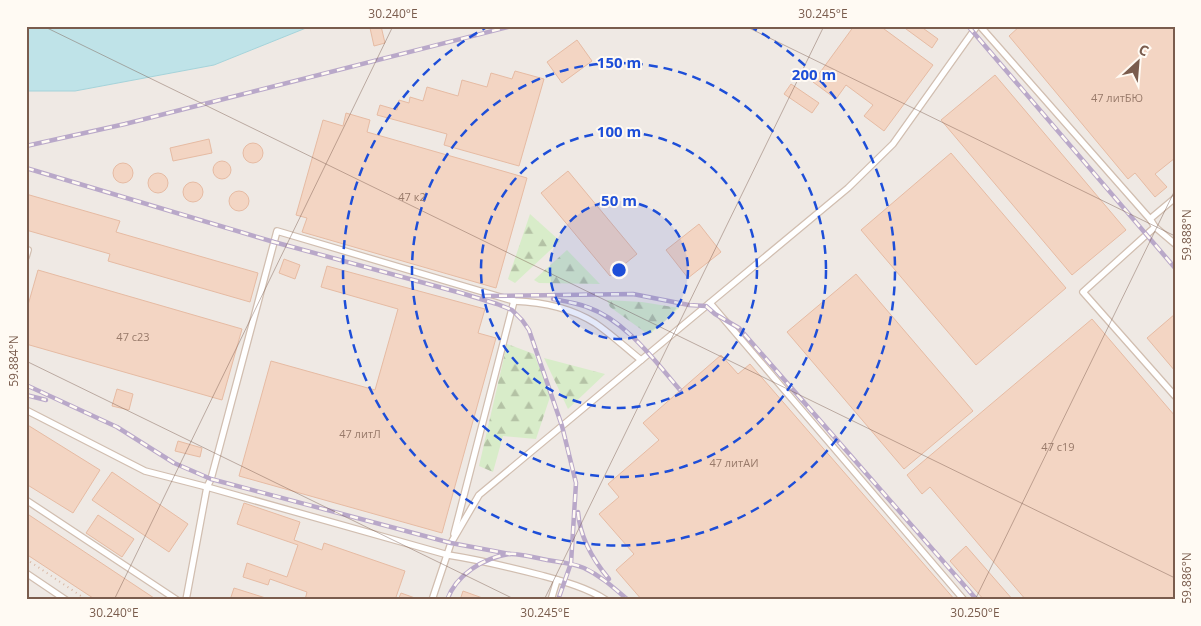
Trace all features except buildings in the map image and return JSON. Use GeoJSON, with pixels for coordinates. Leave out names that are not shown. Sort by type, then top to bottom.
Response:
{"type":"FeatureCollection","features":[{"type":"Feature","properties":{"kind":"lane"},"geometry":{"type":"LineString","coordinates":[[452,543],[479,495],[848,188],[893,144],[978,26],[1150,218],[1155,227],[1175,244]]}},
{"type":"Feature","properties":{"kind":"lane"},"geometry":{"type":"LineString","coordinates":[[1150,218],[1175,198]]}},
{"type":"Feature","properties":{"kind":"lane"},"geometry":{"type":"LineString","coordinates":[[1155,227],[1083,292],[1175,396]]}},
{"type":"Feature","properties":{"kind":"lane"},"geometry":{"type":"LineString","coordinates":[[186,600],[207,487],[277,231],[514,301],[532,302],[562,308],[581,315],[597,324],[641,360]]}},
{"type":"Feature","properties":{"kind":"lane"},"geometry":{"type":"LineString","coordinates":[[432,600],[452,543],[514,301]]}},
{"type":"Feature","properties":{"kind":"lane"},"geometry":{"type":"LineString","coordinates":[[710,303],[964,600]]}},
{"type":"Feature","properties":{"kind":"lane"},"geometry":{"type":"LineString","coordinates":[[26,410],[145,471],[448,555],[486,560],[557,580],[597,594],[606,600]]}},
{"type":"Feature","properties":{"kind":"lane"},"geometry":{"type":"LineString","coordinates":[[26,500],[177,600]]}},
{"type":"Feature","properties":{"kind":"lane"},"geometry":{"type":"LineString","coordinates":[[26,573],[66,600]]}},
{"type":"Feature","properties":{"kind":"lane"},"geometry":{"type":"LineString","coordinates":[[551,600],[557,580]]}},
{"type":"Feature","properties":{"kind":"path"},"geometry":{"type":"LineString","coordinates":[[26,559],[87,600]]}},
{"type":"Feature","properties":{"kind":"shaded area"},"geometry":{"type":"Polygon","coordinates":[[[311,26],[1175,26],[1175,600],[26,600],[26,91],[75,91],[214,65],[311,26]]]}},
{"type":"Feature","properties":{"kind":"green space"},"geometry":{"type":"Polygon","coordinates":[[[530,214],[560,241],[515,283],[508,279],[530,214]]]}},
{"type":"Feature","properties":{"kind":"green space"},"geometry":{"type":"Polygon","coordinates":[[[567,250],[600,284],[539,283],[534,280],[567,250]]]}},
{"type":"Feature","properties":{"kind":"green space"},"geometry":{"type":"Polygon","coordinates":[[[607,300],[642,302],[679,308],[649,335],[610,307],[607,300]]]}},
{"type":"Feature","properties":{"kind":"green space"},"geometry":{"type":"Polygon","coordinates":[[[507,344],[534,354],[551,394],[536,439],[503,436],[493,472],[479,466],[507,344]]]}},
{"type":"Feature","properties":{"kind":"green space"},"geometry":{"type":"Polygon","coordinates":[[[544,358],[605,374],[568,409],[544,358]]]}},
{"type":"Feature","properties":{"kind":"water"},"geometry":{"type":"Polygon","coordinates":[[[26,26],[311,26],[214,65],[75,91],[26,91],[26,26]]]}},
{"type":"Feature","properties":{"kind":"railway"},"geometry":{"type":"LineString","coordinates":[[26,146],[125,124],[512,26]]}},
{"type":"Feature","properties":{"kind":"railway"},"geometry":{"type":"LineString","coordinates":[[968,26],[1175,268]]}},
{"type":"Feature","properties":{"kind":"railway"},"geometry":{"type":"LineString","coordinates":[[26,168],[274,242],[461,293],[512,310],[529,330],[562,426],[576,483],[571,563],[558,600]]}},
{"type":"Feature","properties":{"kind":"railway"},"geometry":{"type":"LineString","coordinates":[[483,296],[633,294],[689,305],[706,306],[715,314],[739,328],[977,600]]}},
{"type":"Feature","properties":{"kind":"railway"},"geometry":{"type":"LineString","coordinates":[[553,299],[587,307],[614,321],[650,354],[680,390]]}},
{"type":"Feature","properties":{"kind":"railway"},"geometry":{"type":"LineString","coordinates":[[26,385],[117,427],[174,463],[211,479],[451,543],[510,554]]}},
{"type":"Feature","properties":{"kind":"railway"},"geometry":{"type":"LineString","coordinates":[[26,395],[46,400]]}},
{"type":"Feature","properties":{"kind":"railway"},"geometry":{"type":"LineString","coordinates":[[578,512],[584,540],[609,579]]}},
{"type":"Feature","properties":{"kind":"railway"},"geometry":{"type":"LineString","coordinates":[[447,600],[457,583],[472,569],[490,559],[509,554],[523,555],[584,568],[602,578],[628,600]]}}]}
